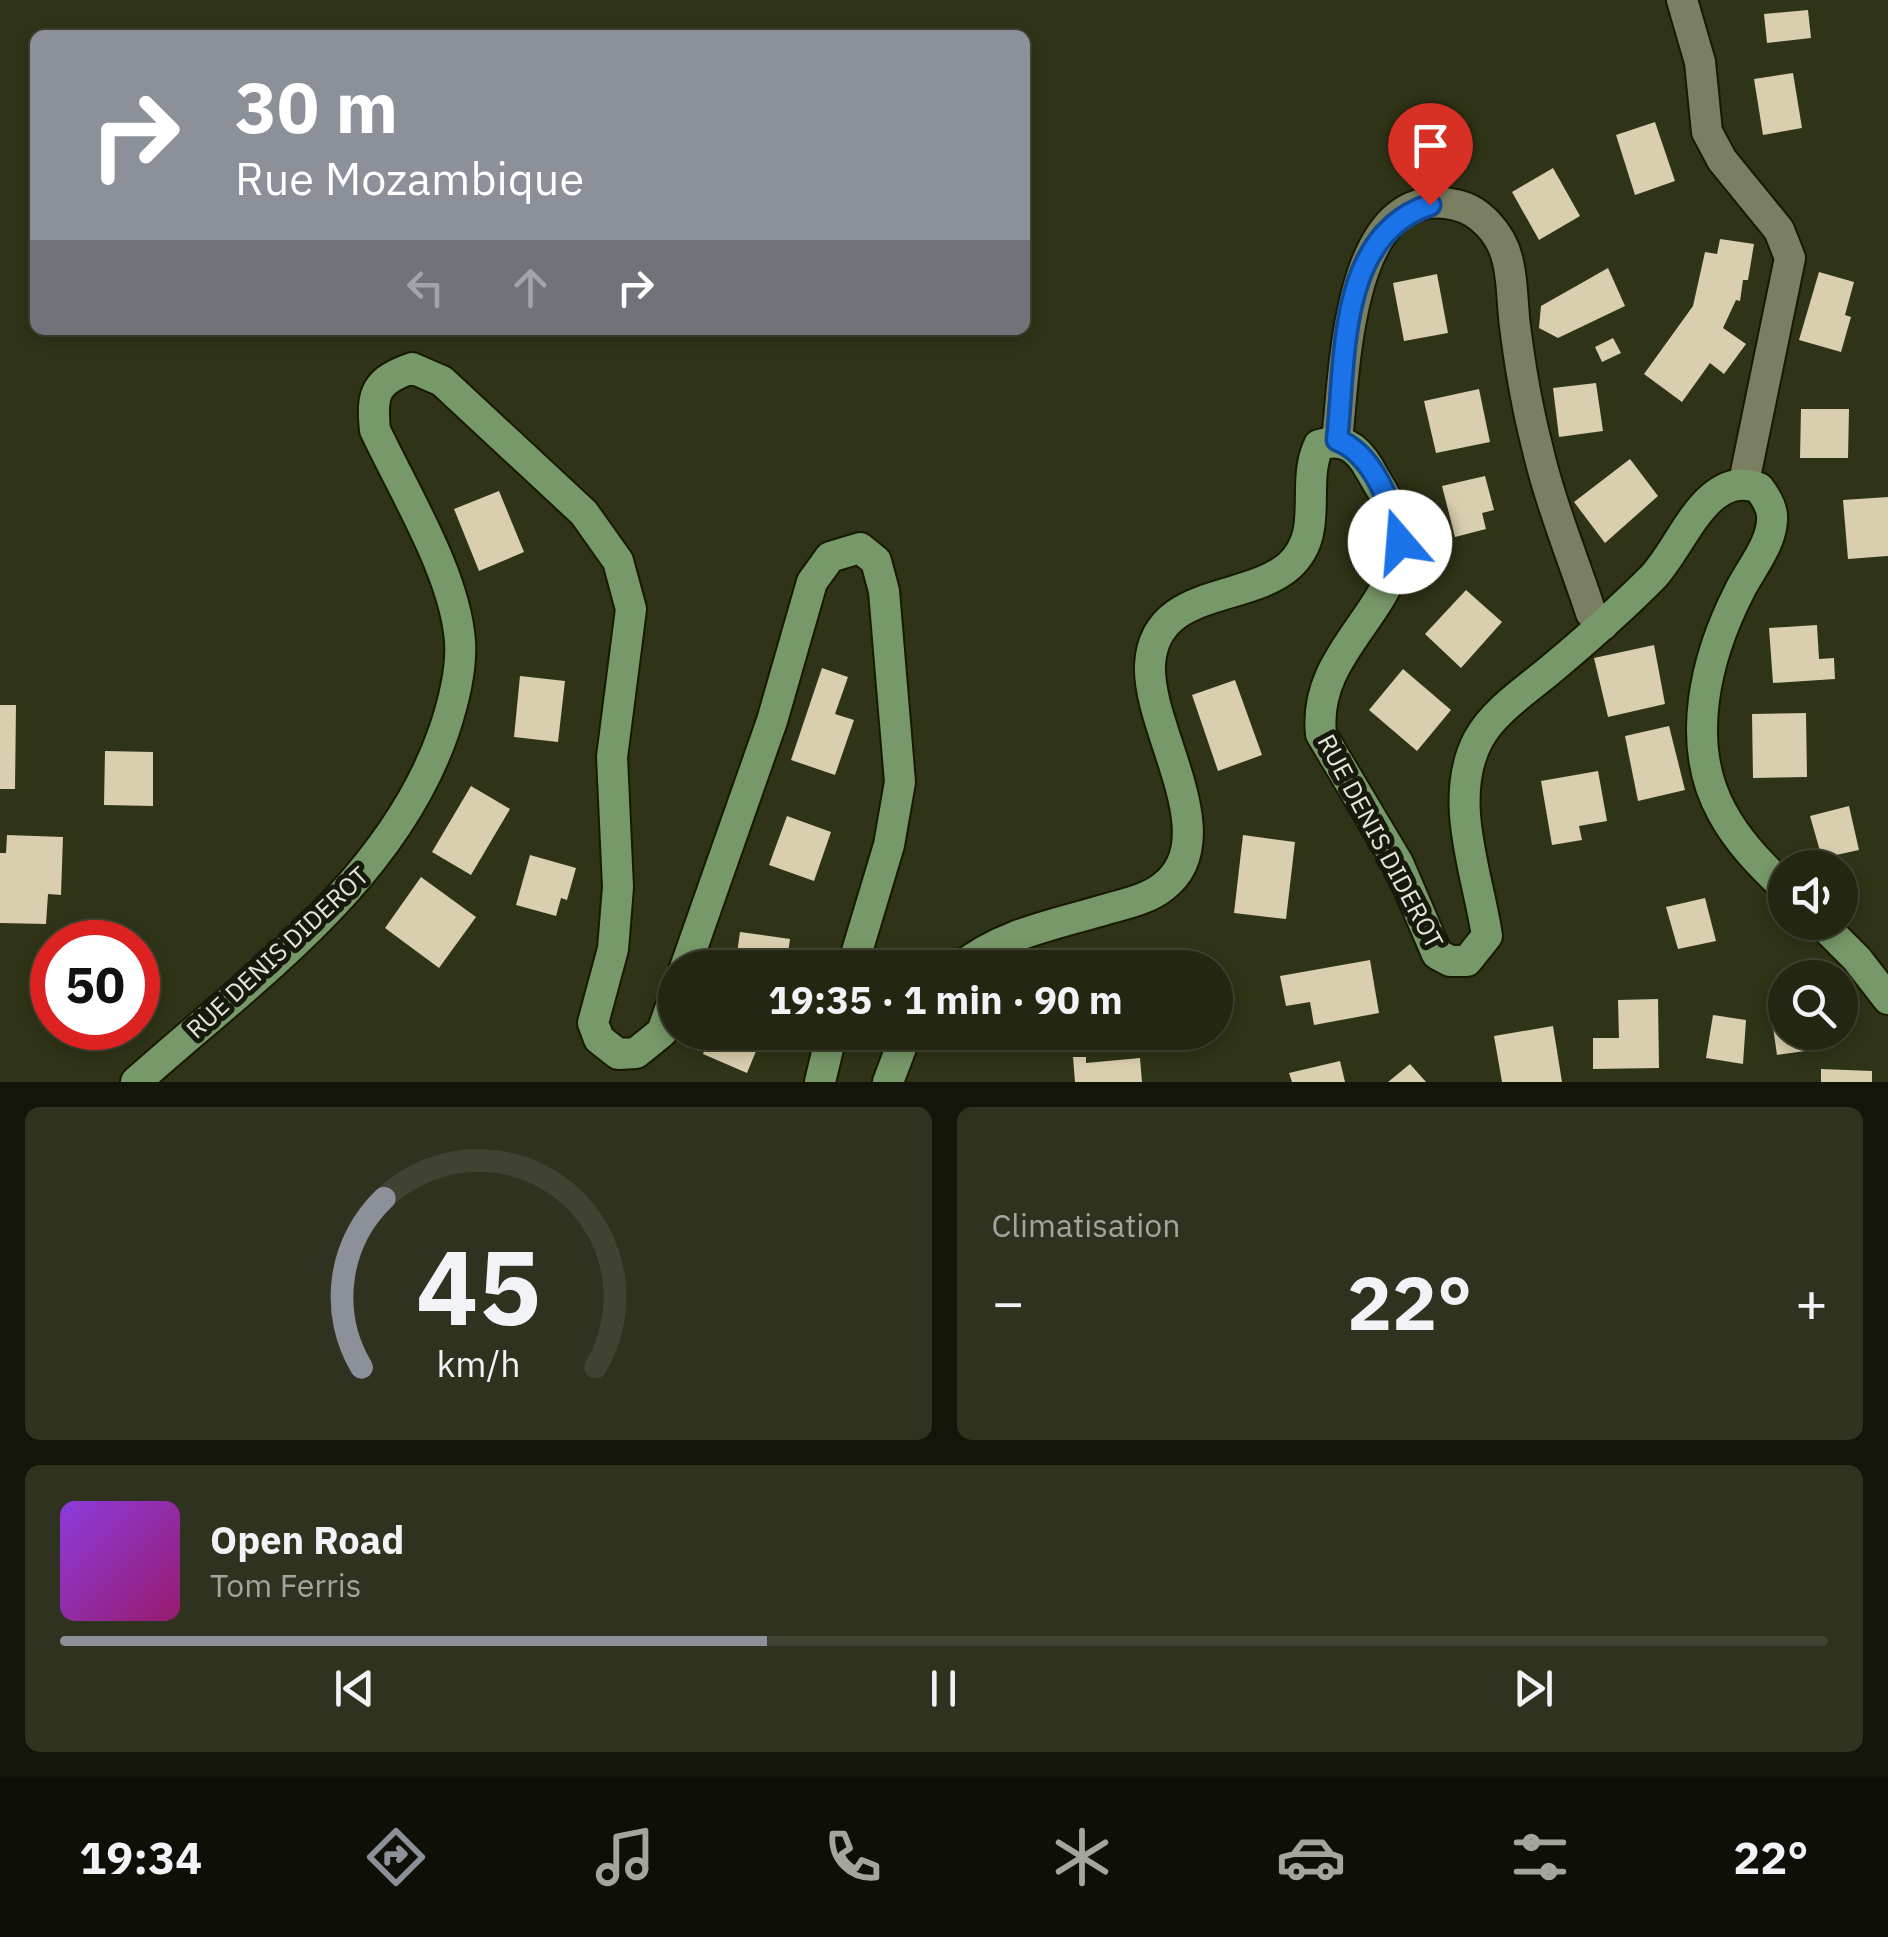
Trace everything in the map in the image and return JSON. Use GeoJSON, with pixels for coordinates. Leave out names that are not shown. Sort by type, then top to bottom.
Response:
{"type":"FeatureCollection","features":[{"type":"Feature","properties":{"kind":"main road","name":"RUE DENIS DIDEROT"},"geometry":{"type":"LineString","coordinates":[[136,1082],[343,896],[383,850],[428,776],[453,704],[460,643],[450,592],[375,430],[372,401],[386,377],[412,368],[442,381],[570,500],[618,561],[631,609],[612,757],[618,887],[613,949],[594,1023],[600,1039],[618,1054],[636,1053],[658,1035]]}},
{"type":"Feature","properties":{"kind":"main road","name":"RUE DENIS DIDEROT"},"geometry":{"type":"LineString","coordinates":[[1337,440],[1351,445],[1363,458],[1394,512],[1400,542],[1386,589],[1327,676],[1319,715],[1321,734],[1398,863],[1427,939],[1437,954],[1450,962],[1467,962],[1486,936],[1465,814],[1465,779],[1479,738],[1505,708],[1656,574],[1716,492],[1744,482]]}},
{"type":"Feature","properties":{"kind":"main road"},"geometry":{"type":"LineString","coordinates":[[988,950],[1002,941],[1135,901],[1164,887],[1183,864],[1190,839],[1153,696],[1150,664],[1155,642],[1165,627],[1193,604],[1270,578],[1288,567],[1309,536],[1311,463],[1320,446],[1337,440]]}},
{"type":"Feature","properties":{"kind":"main road"},"geometry":{"type":"LineString","coordinates":[[1744,482],[1760,488],[1772,517],[1766,542],[1713,651],[1702,708],[1705,748],[1720,810],[1747,851],[1768,871]]}},
{"type":"Feature","properties":{"kind":"main road"},"geometry":{"type":"LineString","coordinates":[[691,950],[772,722],[812,582],[830,557],[860,548],[876,561],[884,591],[900,782],[889,845],[857,950]]}},
{"type":"Feature","properties":{"kind":"main road"},"geometry":{"type":"LineString","coordinates":[[1838,940],[1888,1000]]}},
{"type":"Feature","properties":{"kind":"main road"},"geometry":{"type":"LineString","coordinates":[[820,1082],[828,1050]]}},
{"type":"Feature","properties":{"kind":"main road"},"geometry":{"type":"LineString","coordinates":[[888,1082],[900,1050]]}},
{"type":"Feature","properties":{"kind":"street"},"geometry":{"type":"LineString","coordinates":[[1682,0],[1700,62],[1707,132],[1722,160],[1779,230],[1790,258],[1744,482]]}},
{"type":"Feature","properties":{"kind":"street"},"geometry":{"type":"LineString","coordinates":[[1337,440],[1353,302],[1370,250],[1387,226],[1408,212],[1452,203],[1468,208],[1486,222],[1507,256],[1518,354],[1537,448],[1591,614],[1602,625]]}},
{"type":"Feature","properties":{"kind":"building"},"geometry":{"type":"Polygon","coordinates":[[[1808,10],[1811,38],[1767,43],[1764,14],[1808,10]]]}},
{"type":"Feature","properties":{"kind":"building"},"geometry":{"type":"Polygon","coordinates":[[[1793,73],[1802,128],[1763,135],[1754,79],[1793,73]]]}},
{"type":"Feature","properties":{"kind":"building"},"geometry":{"type":"Polygon","coordinates":[[[1655,122],[1675,181],[1635,195],[1616,135],[1655,122]]]}},
{"type":"Feature","properties":{"kind":"building"},"geometry":{"type":"Polygon","coordinates":[[[1553,168],[1580,216],[1539,240],[1512,192],[1553,168]]]}},
{"type":"Feature","properties":{"kind":"building"},"geometry":{"type":"Polygon","coordinates":[[[1720,239],[1754,244],[1748,280],[1743,280],[1740,301],[1736,300],[1723,328],[1746,344],[1724,374],[1710,363],[1682,402],[1644,374],[1693,306],[1705,252],[1717,254],[1720,239]]]}},
{"type":"Feature","properties":{"kind":"building"},"geometry":{"type":"Polygon","coordinates":[[[1608,268],[1625,306],[1558,338],[1539,328],[1541,306],[1608,268]]]}},
{"type":"Feature","properties":{"kind":"building"},"geometry":{"type":"Polygon","coordinates":[[[1819,272],[1854,282],[1845,315],[1851,317],[1841,352],[1799,340],[1819,272]]]}},
{"type":"Feature","properties":{"kind":"building"},"geometry":{"type":"Polygon","coordinates":[[[1437,274],[1448,333],[1404,341],[1393,283],[1437,274]]]}},
{"type":"Feature","properties":{"kind":"building"},"geometry":{"type":"Polygon","coordinates":[[[1613,338],[1621,353],[1602,362],[1595,347],[1613,338]]]}},
{"type":"Feature","properties":{"kind":"building"},"geometry":{"type":"Polygon","coordinates":[[[1596,383],[1603,431],[1559,437],[1553,388],[1596,383]]]}},
{"type":"Feature","properties":{"kind":"building"},"geometry":{"type":"Polygon","coordinates":[[[1479,389],[1490,442],[1436,453],[1424,401],[1479,389]]]}},
{"type":"Feature","properties":{"kind":"building"},"geometry":{"type":"Polygon","coordinates":[[[1801,409],[1849,409],[1848,458],[1800,458],[1801,409]]]}},
{"type":"Feature","properties":{"kind":"building"},"geometry":{"type":"Polygon","coordinates":[[[1630,459],[1658,496],[1605,543],[1574,502],[1630,459]]]}},
{"type":"Feature","properties":{"kind":"building"},"geometry":{"type":"Polygon","coordinates":[[[1485,476],[1494,510],[1482,513],[1486,529],[1455,537],[1442,486],[1485,476]]]}},
{"type":"Feature","properties":{"kind":"building"},"geometry":{"type":"Polygon","coordinates":[[[499,491],[524,552],[479,571],[454,509],[499,491]]]}},
{"type":"Feature","properties":{"kind":"building"},"geometry":{"type":"Polygon","coordinates":[[[1888,497],[1888,556],[1848,559],[1843,500],[1888,497]]]}},
{"type":"Feature","properties":{"kind":"building"},"geometry":{"type":"Polygon","coordinates":[[[1466,590],[1502,622],[1461,668],[1425,634],[1466,590]]]}},
{"type":"Feature","properties":{"kind":"building"},"geometry":{"type":"Polygon","coordinates":[[[1817,625],[1819,659],[1834,658],[1835,679],[1773,683],[1769,628],[1817,625]]]}},
{"type":"Feature","properties":{"kind":"building"},"geometry":{"type":"Polygon","coordinates":[[[1654,645],[1665,704],[1608,717],[1594,658],[1654,645]]]}},
{"type":"Feature","properties":{"kind":"building"},"geometry":{"type":"Polygon","coordinates":[[[822,668],[848,677],[835,714],[854,720],[835,775],[791,760],[822,668]]]}},
{"type":"Feature","properties":{"kind":"building"},"geometry":{"type":"Polygon","coordinates":[[[1403,669],[1451,710],[1417,751],[1369,710],[1403,669]]]}},
{"type":"Feature","properties":{"kind":"building"},"geometry":{"type":"Polygon","coordinates":[[[520,676],[565,681],[558,742],[514,737],[520,676]]]}},
{"type":"Feature","properties":{"kind":"building"},"geometry":{"type":"Polygon","coordinates":[[[1235,680],[1262,755],[1218,771],[1192,695],[1235,680]]]}},
{"type":"Feature","properties":{"kind":"building"},"geometry":{"type":"Polygon","coordinates":[[[0,705],[16,705],[15,789],[0,789],[0,705]]]}},
{"type":"Feature","properties":{"kind":"building"},"geometry":{"type":"Polygon","coordinates":[[[1806,713],[1807,777],[1753,778],[1752,714],[1806,713]]]}},
{"type":"Feature","properties":{"kind":"building"},"geometry":{"type":"Polygon","coordinates":[[[1669,726],[1685,790],[1638,801],[1625,736],[1669,726]]]}},
{"type":"Feature","properties":{"kind":"building"},"geometry":{"type":"Polygon","coordinates":[[[105,751],[153,752],[153,806],[104,805],[105,751]]]}},
{"type":"Feature","properties":{"kind":"building"},"geometry":{"type":"Polygon","coordinates":[[[1598,771],[1607,821],[1579,826],[1582,840],[1552,845],[1541,781],[1598,771]]]}},
{"type":"Feature","properties":{"kind":"building"},"geometry":{"type":"Polygon","coordinates":[[[471,786],[510,809],[471,875],[432,852],[471,786]]]}},
{"type":"Feature","properties":{"kind":"building"},"geometry":{"type":"Polygon","coordinates":[[[1849,806],[1859,850],[1820,850],[1810,816],[1849,806]]]}},
{"type":"Feature","properties":{"kind":"building"},"geometry":{"type":"Polygon","coordinates":[[[787,816],[831,832],[814,881],[769,865],[787,816]]]}},
{"type":"Feature","properties":{"kind":"building"},"geometry":{"type":"Polygon","coordinates":[[[7,835],[63,837],[61,895],[48,894],[46,920],[0,923],[0,853],[6,853],[7,835]]]}},
{"type":"Feature","properties":{"kind":"building"},"geometry":{"type":"Polygon","coordinates":[[[1243,835],[1295,842],[1286,919],[1234,913],[1243,835]]]}},
{"type":"Feature","properties":{"kind":"building"},"geometry":{"type":"Polygon","coordinates":[[[530,855],[576,868],[567,900],[561,898],[556,916],[516,905],[530,855]]]}},
{"type":"Feature","properties":{"kind":"building"},"geometry":{"type":"Polygon","coordinates":[[[421,877],[476,917],[439,968],[385,928],[421,877]]]}},
{"type":"Feature","properties":{"kind":"building"},"geometry":{"type":"Polygon","coordinates":[[[1705,898],[1716,941],[1678,949],[1666,907],[1705,898]]]}},
{"type":"Feature","properties":{"kind":"building"},"geometry":{"type":"Polygon","coordinates":[[[740,932],[790,939],[788,950],[738,950],[740,932]]]}},
{"type":"Feature","properties":{"kind":"building"},"geometry":{"type":"Polygon","coordinates":[[[1370,960],[1379,1013],[1314,1025],[1310,1002],[1286,1006],[1280,976],[1370,960]]]}},
{"type":"Feature","properties":{"kind":"building"},"geometry":{"type":"Polygon","coordinates":[[[1658,999],[1659,1068],[1593,1069],[1593,1038],[1619,1038],[1618,1000],[1658,999]]]}},
{"type":"Feature","properties":{"kind":"building"},"geometry":{"type":"Polygon","coordinates":[[[1713,1015],[1746,1020],[1743,1064],[1706,1058],[1713,1015]]]}},
{"type":"Feature","properties":{"kind":"building"},"geometry":{"type":"Polygon","coordinates":[[[1553,1026],[1562,1082],[1502,1082],[1494,1036],[1553,1026]]]}},
{"type":"Feature","properties":{"kind":"building"},"geometry":{"type":"Polygon","coordinates":[[[705,1050],[756,1050],[747,1073],[703,1054],[705,1050]]]}},
{"type":"Feature","properties":{"kind":"building"},"geometry":{"type":"Polygon","coordinates":[[[1776,1050],[1813,1050],[1777,1055],[1776,1050]]]}},
{"type":"Feature","properties":{"kind":"building"},"geometry":{"type":"Polygon","coordinates":[[[1073,1057],[1086,1057],[1086,1063],[1140,1058],[1142,1082],[1075,1082],[1073,1057]]]}},
{"type":"Feature","properties":{"kind":"building"},"geometry":{"type":"Polygon","coordinates":[[[1340,1061],[1345,1082],[1292,1082],[1289,1073],[1340,1061]]]}},
{"type":"Feature","properties":{"kind":"building"},"geometry":{"type":"Polygon","coordinates":[[[1410,1064],[1426,1082],[1388,1082],[1410,1064]]]}},
{"type":"Feature","properties":{"kind":"building"},"geometry":{"type":"Polygon","coordinates":[[[1821,1069],[1872,1071],[1872,1082],[1821,1082],[1821,1069]]]}},
{"type":"Feature","properties":{"kind":"route"},"geometry":{"type":"LineString","coordinates":[[1400,542],[1394,512],[1363,458],[1351,445],[1337,440],[1353,302],[1370,250],[1387,226],[1408,212],[1430,205]]}}]}
